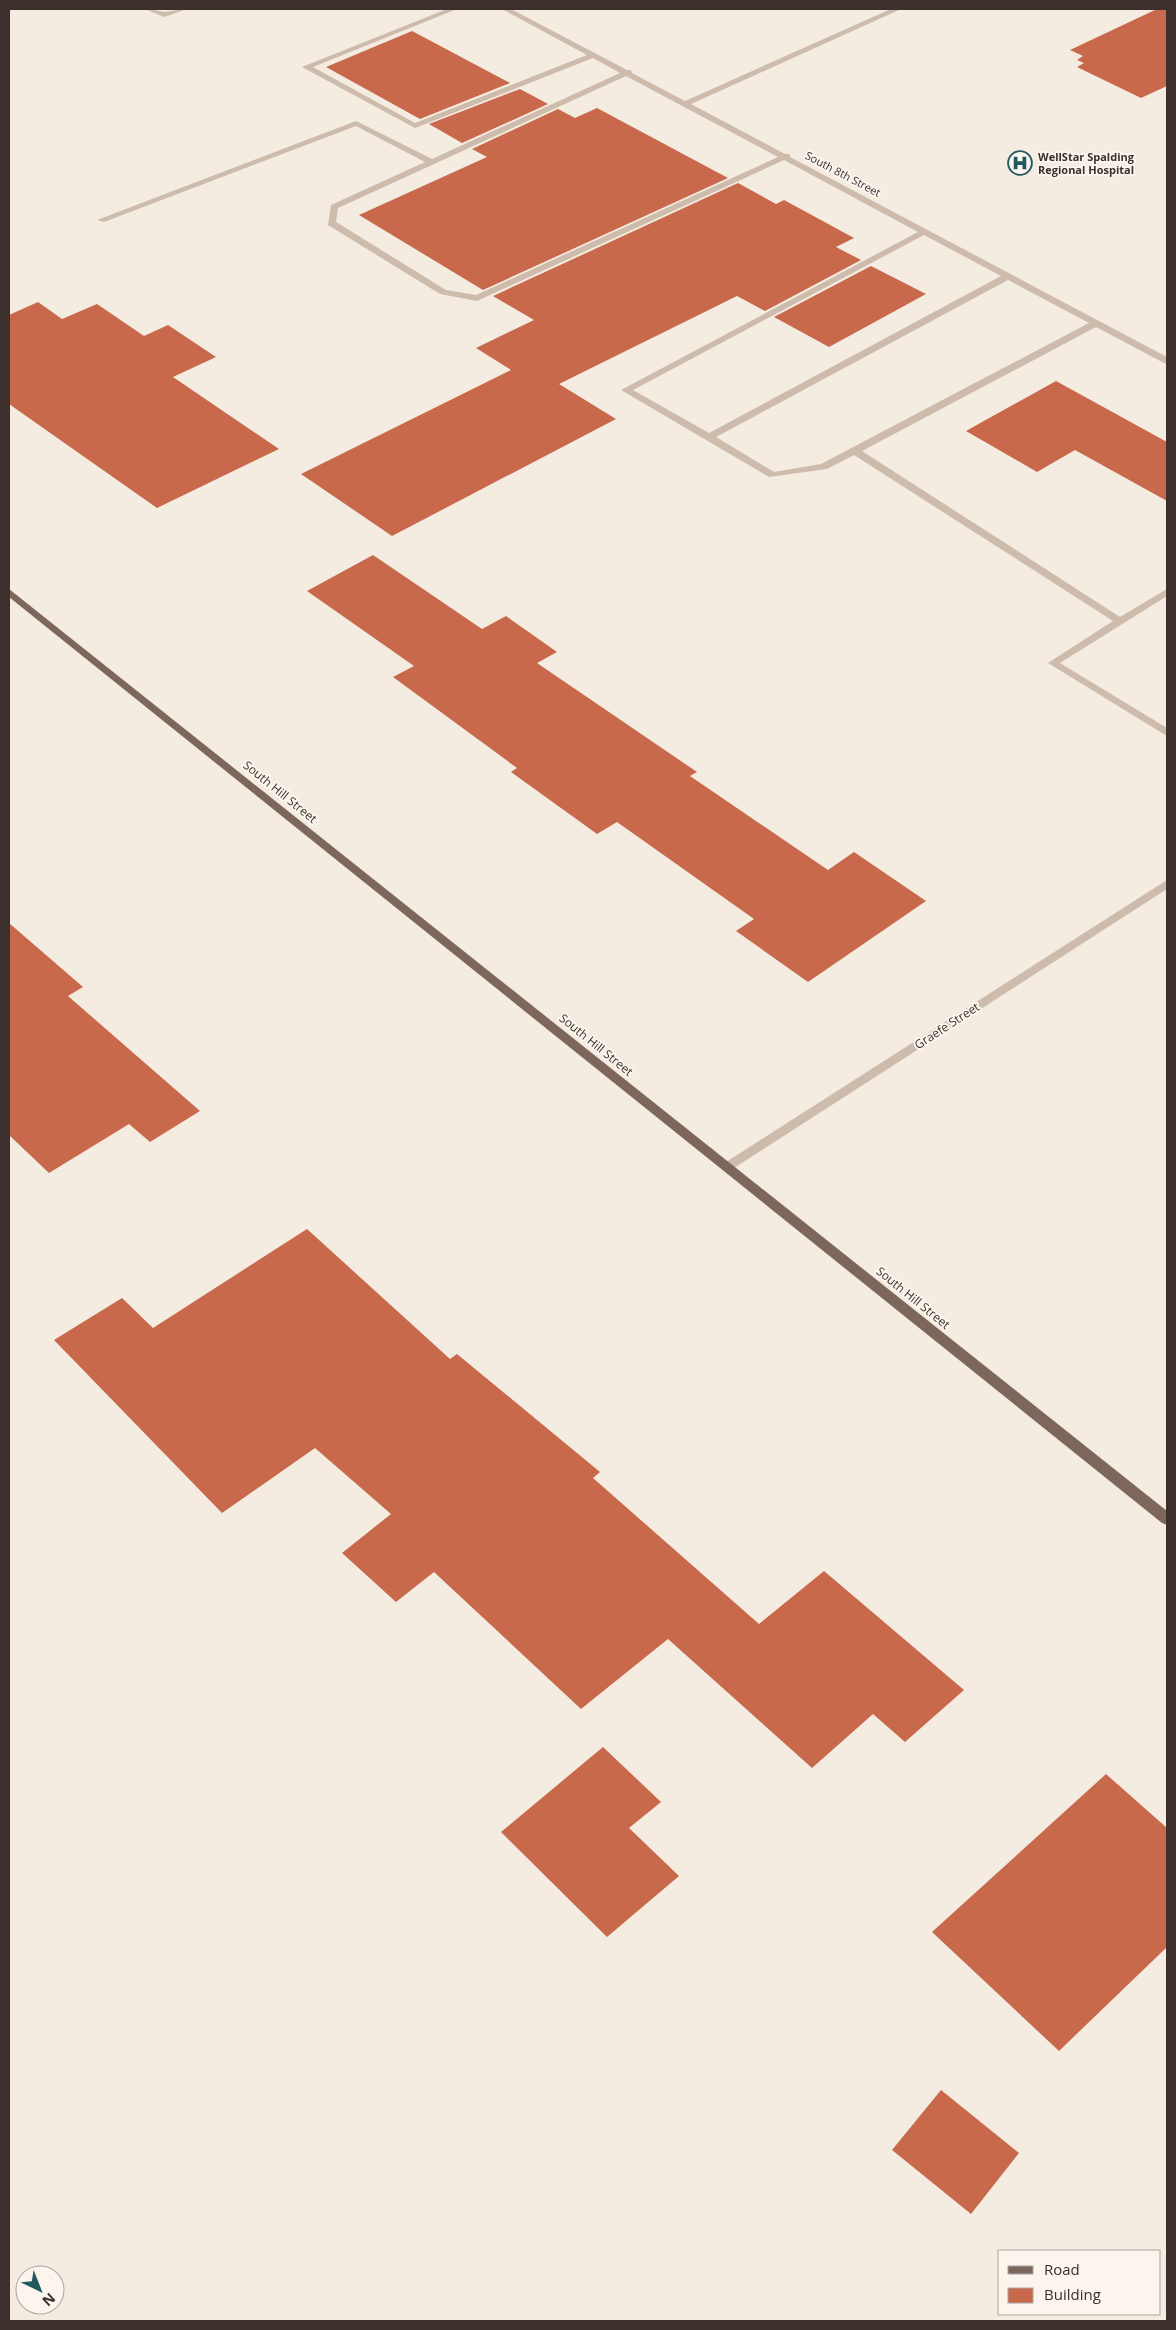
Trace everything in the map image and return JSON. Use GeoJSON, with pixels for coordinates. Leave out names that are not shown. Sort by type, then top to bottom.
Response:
{"type":"FeatureCollection","features":[{"type":"Feature","properties":{"kind":"main road","name":"South Hill Street"},"geometry":{"type":"LineString","coordinates":[[9,592],[1167,1519]]}},
{"type":"Feature","properties":{"kind":"street"},"geometry":{"type":"LineString","coordinates":[[149,9],[164,15],[183,9]]}},
{"type":"Feature","properties":{"kind":"street"},"geometry":{"type":"LineString","coordinates":[[453,9],[306,67],[415,126],[594,54]]}},
{"type":"Feature","properties":{"kind":"street","name":"South 8th Street"},"geometry":{"type":"LineString","coordinates":[[506,9],[787,156],[1167,361]]}},
{"type":"Feature","properties":{"kind":"street"},"geometry":{"type":"LineString","coordinates":[[687,103],[897,9]]}},
{"type":"Feature","properties":{"kind":"street"},"geometry":{"type":"LineString","coordinates":[[628,72],[334,207],[331,222],[443,292],[477,298],[787,156]]}},
{"type":"Feature","properties":{"kind":"street"},"geometry":{"type":"LineString","coordinates":[[101,220],[356,123],[431,162]]}},
{"type":"Feature","properties":{"kind":"street"},"geometry":{"type":"LineString","coordinates":[[926,231],[626,390],[772,475],[824,467],[1097,323]]}},
{"type":"Feature","properties":{"kind":"street"},"geometry":{"type":"LineString","coordinates":[[709,437],[1009,276]]}},
{"type":"Feature","properties":{"kind":"street"},"geometry":{"type":"LineString","coordinates":[[854,451],[1120,621]]}},
{"type":"Feature","properties":{"kind":"street"},"geometry":{"type":"LineString","coordinates":[[1167,592],[1053,663],[1167,733]]}},
{"type":"Feature","properties":{"kind":"street","name":"Graefe Street"},"geometry":{"type":"LineString","coordinates":[[726,1167],[1167,884]]}},
{"type":"Feature","properties":{"kind":"building"},"geometry":{"type":"Polygon","coordinates":[[[1157,9],[1167,9],[1167,86],[1141,98],[1077,67],[1084,63],[1077,60],[1083,56],[1070,50],[1157,9]]]}},
{"type":"Feature","properties":{"kind":"building"},"geometry":{"type":"Polygon","coordinates":[[[412,31],[510,83],[420,119],[326,67],[412,31]]]}},
{"type":"Feature","properties":{"kind":"building"},"geometry":{"type":"Polygon","coordinates":[[[520,89],[548,104],[462,143],[429,124],[520,89]]]}},
{"type":"Feature","properties":{"kind":"building"},"geometry":{"type":"Polygon","coordinates":[[[597,108],[728,178],[483,290],[359,215],[487,157],[472,149],[558,109],[575,118],[597,108]]]}},
{"type":"Feature","properties":{"kind":"building"},"geometry":{"type":"Polygon","coordinates":[[[738,183],[776,204],[784,200],[854,238],[836,247],[861,260],[765,311],[737,296],[559,384],[616,419],[392,536],[301,474],[511,370],[476,348],[534,320],[493,296],[738,183]]]}},
{"type":"Feature","properties":{"kind":"building"},"geometry":{"type":"Polygon","coordinates":[[[871,266],[926,294],[829,347],[774,317],[871,266]]]}},
{"type":"Feature","properties":{"kind":"building"},"geometry":{"type":"Polygon","coordinates":[[[38,302],[62,319],[97,304],[144,336],[168,325],[216,357],[173,377],[279,449],[157,508],[9,404],[9,315],[38,302]]]}},
{"type":"Feature","properties":{"kind":"building"},"geometry":{"type":"Polygon","coordinates":[[[1056,381],[1167,442],[1167,501],[1075,450],[1037,472],[966,431],[1056,381]]]}},
{"type":"Feature","properties":{"kind":"building"},"geometry":{"type":"Polygon","coordinates":[[[373,555],[482,629],[506,616],[557,652],[537,663],[697,772],[690,776],[828,870],[854,852],[926,901],[808,982],[736,931],[754,919],[617,822],[597,834],[511,772],[517,768],[393,677],[414,666],[307,591],[373,555]]]}},
{"type":"Feature","properties":{"kind":"building"},"geometry":{"type":"Polygon","coordinates":[[[9,923],[83,987],[68,996],[200,1111],[150,1142],[129,1124],[49,1173],[9,1135],[9,923]]]}},
{"type":"Feature","properties":{"kind":"building"},"geometry":{"type":"Polygon","coordinates":[[[307,1229],[450,1359],[457,1354],[600,1472],[593,1478],[759,1624],[824,1571],[964,1690],[905,1742],[873,1714],[812,1768],[668,1639],[581,1709],[434,1572],[396,1602],[342,1553],[391,1514],[315,1448],[222,1513],[54,1340],[122,1298],[153,1328],[307,1229]]]}},
{"type":"Feature","properties":{"kind":"building"},"geometry":{"type":"Polygon","coordinates":[[[603,1747],[661,1802],[629,1828],[679,1876],[607,1937],[501,1832],[603,1747]]]}},
{"type":"Feature","properties":{"kind":"building"},"geometry":{"type":"Polygon","coordinates":[[[1106,1774],[1167,1828],[1167,1947],[1059,2051],[932,1932],[1106,1774]]]}},
{"type":"Feature","properties":{"kind":"building"},"geometry":{"type":"Polygon","coordinates":[[[941,2090],[1019,2153],[971,2214],[892,2150],[941,2090]]]}},
{"type":"Feature","properties":{"kind":"place","name":"WellStar Spalding Regional Hospital"},"geometry":{"type":"Point","coordinates":[1020,163]}}]}
